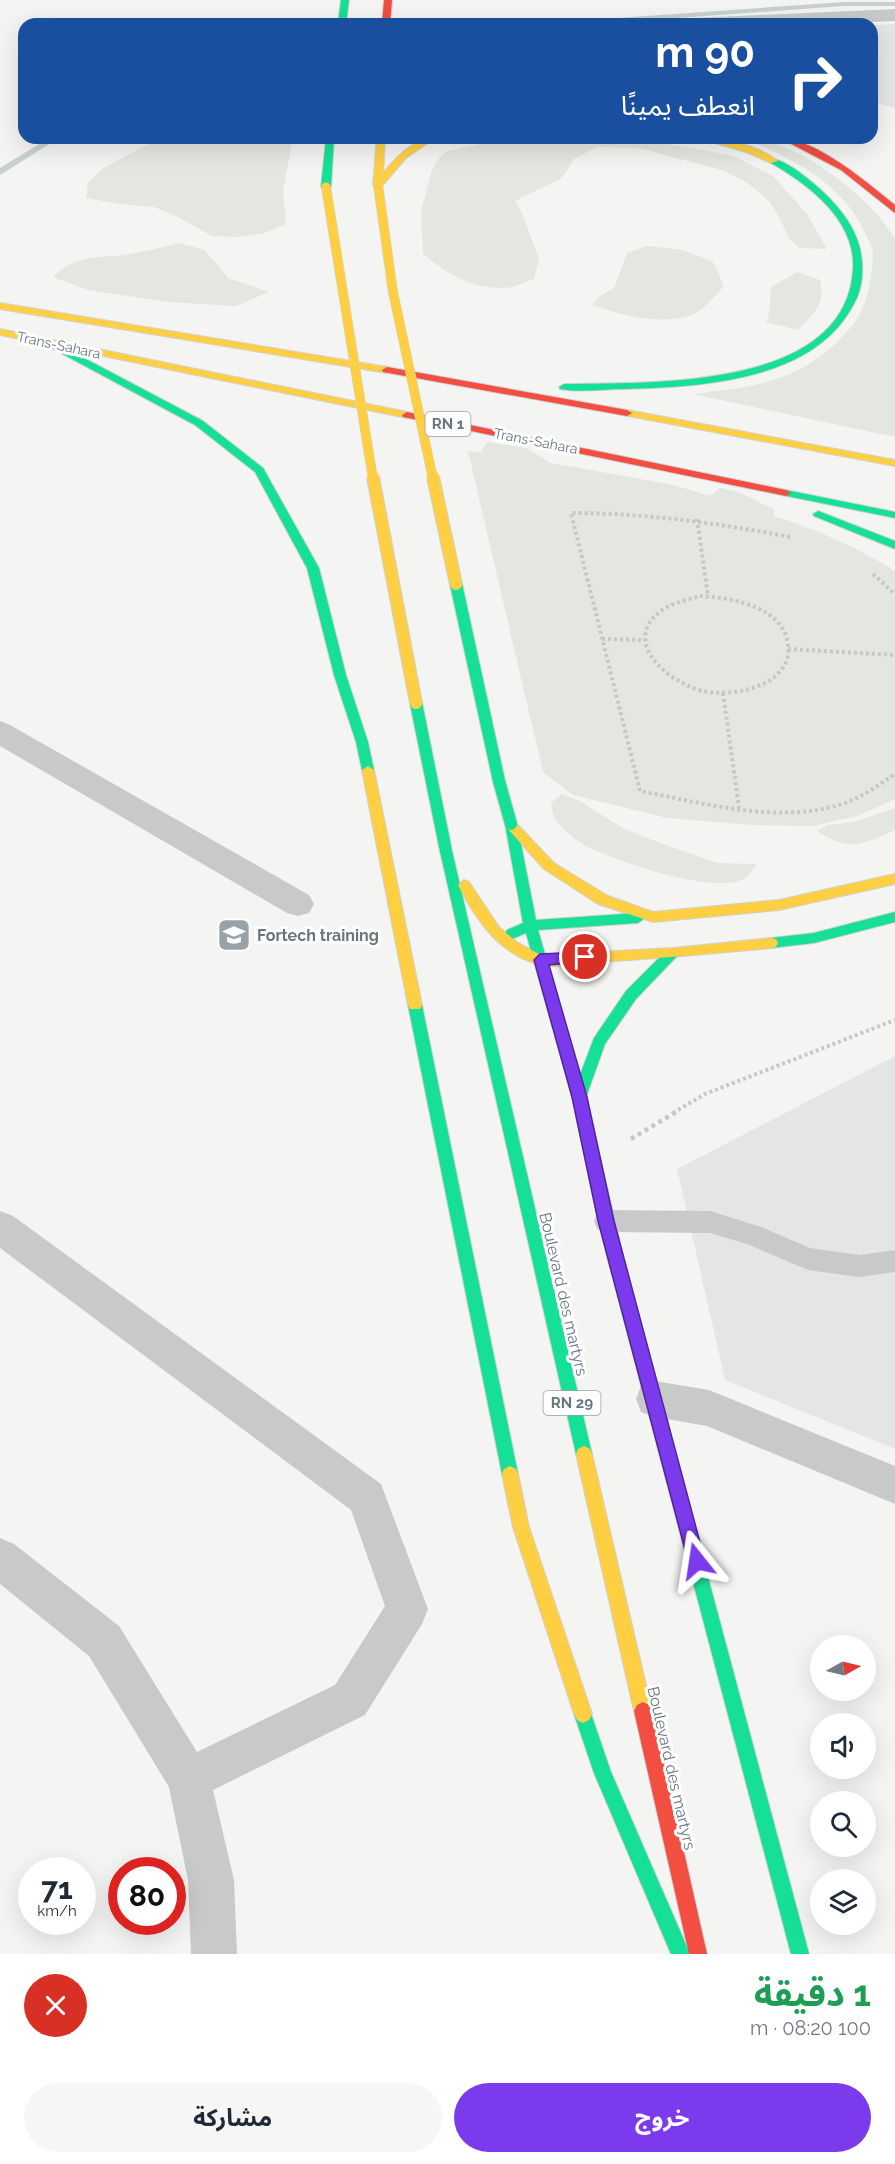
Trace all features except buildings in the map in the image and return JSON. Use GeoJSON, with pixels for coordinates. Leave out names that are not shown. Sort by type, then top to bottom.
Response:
{"type":"FeatureCollection","features":[{"type":"Feature","properties":{"kind":"highway"},"geometry":{"type":"LineString","coordinates":[[343,18],[345,0]]}},
{"type":"Feature","properties":{"kind":"highway"},"geometry":{"type":"LineString","coordinates":[[386,18],[388,0]]}},
{"type":"Feature","properties":{"kind":"highway","name":"Boulevard des martyrs"},"geometry":{"type":"LineString","coordinates":[[330,144],[326,187],[349,345],[380,528],[472,969],[698,1954]]}},
{"type":"Feature","properties":{"kind":"highway"},"geometry":{"type":"LineString","coordinates":[[381,144],[378,185],[393,292],[499,781],[511,824],[530,925],[579,1097],[606,1221],[655,1399],[800,1954]]}},
{"type":"Feature","properties":{"kind":"highway"},"geometry":{"type":"LineString","coordinates":[[378,185],[403,156],[422,144]]}},
{"type":"Feature","properties":{"kind":"highway"},"geometry":{"type":"LineString","coordinates":[[547,383],[554,386],[580,387],[662,384],[713,380],[762,370],[781,364],[822,341],[844,315],[854,300],[860,254],[854,236],[833,206],[790,169],[773,160],[728,144]]}},
{"type":"Feature","properties":{"kind":"highway"},"geometry":{"type":"LineString","coordinates":[[796,144],[844,168],[895,210]]}},
{"type":"Feature","properties":{"kind":"highway"},"geometry":{"type":"LineString","coordinates":[[0,306],[442,379],[895,463]]}},
{"type":"Feature","properties":{"kind":"highway","name":"Trans-Sahara"},"geometry":{"type":"LineString","coordinates":[[0,332],[895,515]]}},
{"type":"Feature","properties":{"kind":"highway"},"geometry":{"type":"LineString","coordinates":[[48,342],[199,423],[259,470],[313,568],[340,675],[362,742],[521,1527],[603,1773],[681,1954]]}},
{"type":"Feature","properties":{"kind":"highway"},"geometry":{"type":"LineString","coordinates":[[442,379],[518,380]]}},
{"type":"Feature","properties":{"kind":"highway"},"geometry":{"type":"LineString","coordinates":[[738,483],[895,545]]}},
{"type":"Feature","properties":{"kind":"highway"},"geometry":{"type":"LineString","coordinates":[[511,824],[549,866],[603,900],[654,917]]}},
{"type":"Feature","properties":{"kind":"highway"},"geometry":{"type":"LineString","coordinates":[[446,851],[485,923],[492,948]]}},
{"type":"Feature","properties":{"kind":"highway"},"geometry":{"type":"LineString","coordinates":[[472,969],[492,948],[530,925],[654,917],[779,905],[895,879]]}},
{"type":"Feature","properties":{"kind":"highway"},"geometry":{"type":"LineString","coordinates":[[492,948],[540,960],[673,952],[814,938],[895,917]]}},
{"type":"Feature","properties":{"kind":"highway"},"geometry":{"type":"LineString","coordinates":[[579,1097],[599,1042],[631,995],[673,952]]}},
{"type":"Feature","properties":{"kind":"street"},"geometry":{"type":"LineString","coordinates":[[828,18],[895,15]]}},
{"type":"Feature","properties":{"kind":"street"},"geometry":{"type":"LineString","coordinates":[[0,732],[298,904]]}},
{"type":"Feature","properties":{"kind":"street"},"geometry":{"type":"LineString","coordinates":[[0,1227],[367,1498],[407,1609],[350,1700],[189,1779]]}},
{"type":"Feature","properties":{"kind":"street"},"geometry":{"type":"LineString","coordinates":[[655,1399],[709,1408],[895,1485]]}},
{"type":"Feature","properties":{"kind":"street"},"geometry":{"type":"LineString","coordinates":[[0,1558],[104,1641],[189,1779],[211,1880],[214,1954]]}},
{"type":"Feature","properties":{"kind":"lane"},"geometry":{"type":"LineString","coordinates":[[606,1221],[710,1222],[752,1235],[808,1259],[859,1266],[895,1261]]}},
{"type":"Feature","properties":{"kind":"path"},"geometry":{"type":"LineString","coordinates":[[794,538],[697,519],[571,513],[640,791],[739,808],[791,811],[829,807],[863,796],[895,774]]}},
{"type":"Feature","properties":{"kind":"path"},"geometry":{"type":"LineString","coordinates":[[697,519],[708,596]]}},
{"type":"Feature","properties":{"kind":"path"},"geometry":{"type":"LineString","coordinates":[[866,569],[895,594]]}},
{"type":"Feature","properties":{"kind":"path"},"geometry":{"type":"LineString","coordinates":[[708,596],[734,598],[764,611],[783,631],[788,649],[784,666],[776,676],[750,690],[723,693],[698,691],[667,677],[656,668],[649,656],[645,639],[650,622],[658,612],[684,599],[708,596]]}},
{"type":"Feature","properties":{"kind":"path"},"geometry":{"type":"LineString","coordinates":[[602,639],[645,639]]}},
{"type":"Feature","properties":{"kind":"path"},"geometry":{"type":"LineString","coordinates":[[788,649],[895,655]]}},
{"type":"Feature","properties":{"kind":"path"},"geometry":{"type":"LineString","coordinates":[[723,693],[739,808]]}},
{"type":"Feature","properties":{"kind":"path"},"geometry":{"type":"LineString","coordinates":[[593,1157],[634,1137],[705,1094],[895,1020]]}},
{"type":"Feature","properties":{"kind":"shaded area"},"geometry":{"type":"Polygon","coordinates":[[[895,24],[895,108],[878,104],[878,25],[895,24]]]}},
{"type":"Feature","properties":{"kind":"shaded area"},"geometry":{"type":"Polygon","coordinates":[[[149,144],[292,144],[283,190],[286,224],[265,233],[239,237],[212,236],[154,207],[86,198],[88,183],[102,169],[149,144]]]}},
{"type":"Feature","properties":{"kind":"shaded area"},"geometry":{"type":"Polygon","coordinates":[[[482,144],[667,144],[734,156],[773,176],[807,214],[827,249],[800,248],[790,240],[769,201],[746,182],[722,170],[638,148],[597,147],[574,159],[562,178],[515,201],[523,215],[539,259],[534,279],[503,288],[481,286],[450,273],[423,253],[421,213],[431,172],[439,158],[448,151],[482,144]]]}},
{"type":"Feature","properties":{"kind":"shaded area"},"geometry":{"type":"Polygon","coordinates":[[[756,144],[775,144],[784,147],[828,172],[867,204],[895,239],[895,437],[692,394],[760,384],[792,373],[820,357],[836,343],[855,322],[864,306],[873,257],[869,240],[855,215],[829,186],[796,163],[756,144]]]}},
{"type":"Feature","properties":{"kind":"shaded area"},"geometry":{"type":"Polygon","coordinates":[[[179,243],[205,250],[228,278],[269,292],[236,306],[168,302],[88,290],[53,277],[77,261],[130,254],[179,243]]]}},
{"type":"Feature","properties":{"kind":"shaded area"},"geometry":{"type":"Polygon","coordinates":[[[647,246],[683,250],[713,262],[724,286],[699,311],[677,319],[640,318],[592,305],[600,296],[614,288],[627,253],[647,246]]]}},
{"type":"Feature","properties":{"kind":"shaded area"},"geometry":{"type":"Polygon","coordinates":[[[797,272],[820,280],[820,302],[814,313],[798,330],[766,322],[770,309],[771,287],[797,272]]]}},
{"type":"Feature","properties":{"kind":"shaded area"},"geometry":{"type":"Polygon","coordinates":[[[488,442],[526,448],[551,463],[674,485],[710,496],[720,488],[739,492],[775,510],[773,516],[836,539],[895,571],[895,799],[857,816],[813,826],[753,825],[667,818],[573,795],[543,772],[468,451],[482,453],[481,451],[488,442]]]}},
{"type":"Feature","properties":{"kind":"shaded area"},"geometry":{"type":"Polygon","coordinates":[[[562,794],[580,801],[624,829],[655,841],[717,863],[756,864],[748,876],[735,882],[715,883],[667,875],[598,852],[580,843],[569,834],[554,816],[551,803],[562,794]]]}},
{"type":"Feature","properties":{"kind":"shaded area"},"geometry":{"type":"Polygon","coordinates":[[[895,808],[895,830],[864,842],[847,844],[838,842],[817,831],[828,825],[854,822],[895,808]]]}},
{"type":"Feature","properties":{"kind":"shaded area"},"geometry":{"type":"Polygon","coordinates":[[[895,1056],[895,1449],[725,1380],[677,1169],[895,1056]]]}},
{"type":"Feature","properties":{"kind":"waterway"},"geometry":{"type":"LineString","coordinates":[[646,18],[844,4],[895,4]]}},
{"type":"Feature","properties":{"kind":"waterway"},"geometry":{"type":"LineString","coordinates":[[0,172],[45,144]]}},
{"type":"Feature","properties":{"kind":"traffic: fast"},"geometry":{"type":"LineString","coordinates":[[343,18],[345,0]]}},
{"type":"Feature","properties":{"kind":"traffic: fast"},"geometry":{"type":"LineString","coordinates":[[326,187],[330,144]]}},
{"type":"Feature","properties":{"kind":"traffic: fast"},"geometry":{"type":"LineString","coordinates":[[564,387],[681,383],[724,377],[765,368],[802,353],[831,331],[852,301],[856,288],[857,250],[852,235],[831,204],[802,179],[774,161]]}},
{"type":"Feature","properties":{"kind":"traffic: fast"},"geometry":{"type":"LineString","coordinates":[[48,342],[199,423],[259,470],[313,568],[340,675],[362,742],[368,770]]}},
{"type":"Feature","properties":{"kind":"traffic: fast"},"geometry":{"type":"LineString","coordinates":[[786,493],[895,515]]}},
{"type":"Feature","properties":{"kind":"traffic: fast"},"geometry":{"type":"LineString","coordinates":[[818,514],[895,545]]}},
{"type":"Feature","properties":{"kind":"traffic: fast"},"geometry":{"type":"LineString","coordinates":[[456,584],[499,781],[511,824]]}},
{"type":"Feature","properties":{"kind":"traffic: fast"},"geometry":{"type":"LineString","coordinates":[[416,703],[446,851]]}},
{"type":"Feature","properties":{"kind":"traffic: fast"},"geometry":{"type":"LineString","coordinates":[[511,824],[530,925],[579,1097],[615,1256]]}},
{"type":"Feature","properties":{"kind":"traffic: fast"},"geometry":{"type":"LineString","coordinates":[[446,851],[584,1454]]}},
{"type":"Feature","properties":{"kind":"traffic: fast"},"geometry":{"type":"LineString","coordinates":[[771,943],[814,938],[895,917]]}},
{"type":"Feature","properties":{"kind":"traffic: fast"},"geometry":{"type":"LineString","coordinates":[[512,934],[530,925],[638,918]]}},
{"type":"Feature","properties":{"kind":"traffic: fast"},"geometry":{"type":"LineString","coordinates":[[579,1097],[599,1042],[631,995],[673,953]]}},
{"type":"Feature","properties":{"kind":"traffic: fast"},"geometry":{"type":"LineString","coordinates":[[415,1005],[510,1474]]}},
{"type":"Feature","properties":{"kind":"traffic: fast"},"geometry":{"type":"LineString","coordinates":[[690,1540],[800,1954]]}},
{"type":"Feature","properties":{"kind":"traffic: fast"},"geometry":{"type":"LineString","coordinates":[[583,1714],[603,1773],[681,1954]]}},
{"type":"Feature","properties":{"kind":"traffic: slow"},"geometry":{"type":"LineString","coordinates":[[378,185],[381,144]]}},
{"type":"Feature","properties":{"kind":"traffic: slow"},"geometry":{"type":"LineString","coordinates":[[378,185],[403,156],[422,144]]}},
{"type":"Feature","properties":{"kind":"traffic: slow"},"geometry":{"type":"LineString","coordinates":[[726,144],[749,150],[774,161]]}},
{"type":"Feature","properties":{"kind":"traffic: slow"},"geometry":{"type":"LineString","coordinates":[[378,185],[393,292],[456,584]]}},
{"type":"Feature","properties":{"kind":"traffic: slow"},"geometry":{"type":"LineString","coordinates":[[326,187],[367,446],[416,703]]}},
{"type":"Feature","properties":{"kind":"traffic: slow"},"geometry":{"type":"LineString","coordinates":[[0,306],[387,370]]}},
{"type":"Feature","properties":{"kind":"traffic: slow"},"geometry":{"type":"LineString","coordinates":[[0,332],[407,415]]}},
{"type":"Feature","properties":{"kind":"traffic: slow"},"geometry":{"type":"LineString","coordinates":[[627,413],[895,463]]}},
{"type":"Feature","properties":{"kind":"traffic: slow"},"geometry":{"type":"LineString","coordinates":[[368,770],[415,1005]]}},
{"type":"Feature","properties":{"kind":"traffic: slow"},"geometry":{"type":"LineString","coordinates":[[511,825],[549,866],[603,900],[653,917],[779,905],[895,879]]}},
{"type":"Feature","properties":{"kind":"traffic: slow"},"geometry":{"type":"LineString","coordinates":[[464,885],[494,931],[513,947],[540,960],[673,953],[771,943]]}},
{"type":"Feature","properties":{"kind":"traffic: slow"},"geometry":{"type":"LineString","coordinates":[[584,1454],[643,1711]]}},
{"type":"Feature","properties":{"kind":"traffic: slow"},"geometry":{"type":"LineString","coordinates":[[510,1474],[521,1527],[583,1714]]}},
{"type":"Feature","properties":{"kind":"traffic: jam"},"geometry":{"type":"LineString","coordinates":[[386,18],[388,0]]}},
{"type":"Feature","properties":{"kind":"traffic: jam"},"geometry":{"type":"LineString","coordinates":[[796,144],[844,168],[895,210]]}},
{"type":"Feature","properties":{"kind":"traffic: jam"},"geometry":{"type":"LineString","coordinates":[[387,370],[627,413]]}},
{"type":"Feature","properties":{"kind":"traffic: jam"},"geometry":{"type":"LineString","coordinates":[[407,415],[786,493]]}},
{"type":"Feature","properties":{"kind":"traffic: jam"},"geometry":{"type":"LineString","coordinates":[[615,1256],[690,1540]]}},
{"type":"Feature","properties":{"kind":"traffic: jam"},"geometry":{"type":"LineString","coordinates":[[643,1711],[698,1954]]}},
{"type":"Feature","properties":{"kind":"place","name":"Fortech training"},"geometry":{"type":"Point","coordinates":[234,935]}},
{"type":"Feature","properties":{"kind":"route"},"geometry":{"type":"LineString","coordinates":[[585,957],[540,960],[579,1097],[606,1221],[697,1561]]}}]}
